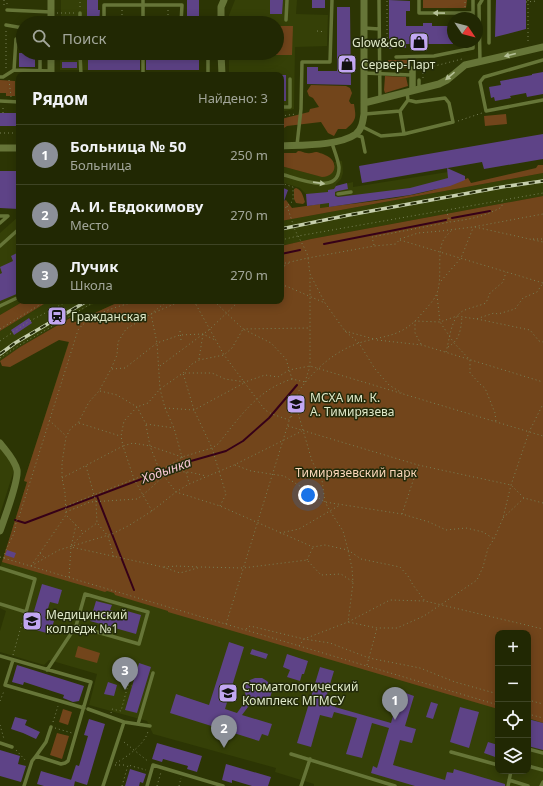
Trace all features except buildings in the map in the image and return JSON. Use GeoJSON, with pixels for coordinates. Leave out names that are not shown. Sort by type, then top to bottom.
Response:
{"type":"FeatureCollection","features":[{"type":"Feature","properties":{"kind":"street"},"geometry":{"type":"LineString","coordinates":[[51,0],[54,13],[53,16]]}},
{"type":"Feature","properties":{"kind":"street"},"geometry":{"type":"LineString","coordinates":[[221,16],[221,7],[224,0]]}},
{"type":"Feature","properties":{"kind":"street"},"geometry":{"type":"LineString","coordinates":[[284,146],[332,142],[355,134],[361,126],[364,114],[364,0]]}},
{"type":"Feature","properties":{"kind":"street"},"geometry":{"type":"LineString","coordinates":[[364,103],[439,84],[447,80],[465,65],[543,47]]}},
{"type":"Feature","properties":{"kind":"street"},"geometry":{"type":"LineString","coordinates":[[51,60],[51,72]]}},
{"type":"Feature","properties":{"kind":"street"},"geometry":{"type":"LineString","coordinates":[[221,60],[222,72]]}},
{"type":"Feature","properties":{"kind":"street"},"geometry":{"type":"LineString","coordinates":[[0,148],[16,148]]}},
{"type":"Feature","properties":{"kind":"street"},"geometry":{"type":"LineString","coordinates":[[0,443],[13,461],[17,470],[16,481],[1,526]]}},
{"type":"Feature","properties":{"kind":"lane"},"geometry":{"type":"LineString","coordinates":[[143,0],[143,16]]}},
{"type":"Feature","properties":{"kind":"lane"},"geometry":{"type":"LineString","coordinates":[[286,20],[287,0]]}},
{"type":"Feature","properties":{"kind":"lane"},"geometry":{"type":"LineString","coordinates":[[297,145],[302,62],[330,62],[332,0]]}},
{"type":"Feature","properties":{"kind":"lane"},"geometry":{"type":"LineString","coordinates":[[379,0],[380,99]]}},
{"type":"Feature","properties":{"kind":"lane"},"geometry":{"type":"LineString","coordinates":[[419,0],[419,13],[447,15]]}},
{"type":"Feature","properties":{"kind":"lane"},"geometry":{"type":"LineString","coordinates":[[473,0],[473,12]]}},
{"type":"Feature","properties":{"kind":"lane"},"geometry":{"type":"LineString","coordinates":[[473,0],[479,5]]}},
{"type":"Feature","properties":{"kind":"lane"},"geometry":{"type":"LineString","coordinates":[[480,62],[479,5],[482,0]]}},
{"type":"Feature","properties":{"kind":"lane"},"geometry":{"type":"LineString","coordinates":[[489,0],[489,43]]}},
{"type":"Feature","properties":{"kind":"lane"},"geometry":{"type":"LineString","coordinates":[[104,16],[104,5],[182,5],[181,16]]}},
{"type":"Feature","properties":{"kind":"lane"},"geometry":{"type":"LineString","coordinates":[[5,10],[54,13]]}},
{"type":"Feature","properties":{"kind":"lane"},"geometry":{"type":"LineString","coordinates":[[6,25],[16,27]]}},
{"type":"Feature","properties":{"kind":"lane"},"geometry":{"type":"LineString","coordinates":[[364,28],[379,29]]}},
{"type":"Feature","properties":{"kind":"lane"},"geometry":{"type":"LineString","coordinates":[[14,70],[16,39]]}},
{"type":"Feature","properties":{"kind":"lane"},"geometry":{"type":"LineString","coordinates":[[396,57],[434,56],[473,48]]}},
{"type":"Feature","properties":{"kind":"lane"},"geometry":{"type":"LineString","coordinates":[[40,60],[40,71]]}},
{"type":"Feature","properties":{"kind":"lane"},"geometry":{"type":"LineString","coordinates":[[80,60],[81,72]]}},
{"type":"Feature","properties":{"kind":"lane"},"geometry":{"type":"LineString","coordinates":[[143,60],[143,72]]}},
{"type":"Feature","properties":{"kind":"lane"},"geometry":{"type":"LineString","coordinates":[[208,60],[208,72]]}},
{"type":"Feature","properties":{"kind":"lane"},"geometry":{"type":"LineString","coordinates":[[543,60],[484,77],[480,82],[486,111],[543,100]]}},
{"type":"Feature","properties":{"kind":"lane"},"geometry":{"type":"LineString","coordinates":[[412,68],[415,89],[411,75],[412,68]]}},
{"type":"Feature","properties":{"kind":"lane"},"geometry":{"type":"LineString","coordinates":[[0,77],[3,77],[14,70],[46,72]]}},
{"type":"Feature","properties":{"kind":"lane"},"geometry":{"type":"LineString","coordinates":[[364,72],[411,75]]}},
{"type":"Feature","properties":{"kind":"lane"},"geometry":{"type":"LineString","coordinates":[[284,107],[290,107],[290,79]]}},
{"type":"Feature","properties":{"kind":"lane"},"geometry":{"type":"LineString","coordinates":[[364,114],[400,110],[415,89],[419,80]]}},
{"type":"Feature","properties":{"kind":"lane"},"geometry":{"type":"LineString","coordinates":[[361,126],[381,136],[404,134],[453,122],[449,103],[445,98],[416,102],[408,100]]}},
{"type":"Feature","properties":{"kind":"lane"},"geometry":{"type":"LineString","coordinates":[[2,101],[16,102]]}},
{"type":"Feature","properties":{"kind":"lane"},"geometry":{"type":"LineString","coordinates":[[400,110],[404,134]]}},
{"type":"Feature","properties":{"kind":"lane"},"geometry":{"type":"LineString","coordinates":[[355,134],[362,137],[365,152]]}},
{"type":"Feature","properties":{"kind":"lane"},"geometry":{"type":"LineString","coordinates":[[284,175],[320,184],[327,184],[336,176],[339,168],[332,142]]}},
{"type":"Feature","properties":{"kind":"lane"},"geometry":{"type":"LineString","coordinates":[[338,194],[351,192]]}},
{"type":"Feature","properties":{"kind":"lane"},"geometry":{"type":"LineString","coordinates":[[0,216],[8,216],[0,223]]}},
{"type":"Feature","properties":{"kind":"lane"},"geometry":{"type":"LineString","coordinates":[[0,246],[16,232]]}},
{"type":"Feature","properties":{"kind":"lane"},"geometry":{"type":"LineString","coordinates":[[0,306],[16,299]]}},
{"type":"Feature","properties":{"kind":"lane"},"geometry":{"type":"LineString","coordinates":[[0,568],[35,579],[26,612],[0,604]]}},
{"type":"Feature","properties":{"kind":"lane"},"geometry":{"type":"LineString","coordinates":[[47,670],[76,626],[85,594],[148,612],[139,644],[76,626]]}},
{"type":"Feature","properties":{"kind":"lane"},"geometry":{"type":"LineString","coordinates":[[0,656],[13,658],[47,670],[91,682],[86,709],[76,734],[68,761],[62,764],[36,756]]}},
{"type":"Feature","properties":{"kind":"lane"},"geometry":{"type":"LineString","coordinates":[[13,658],[5,685],[124,722],[149,726]]}},
{"type":"Feature","properties":{"kind":"lane"},"geometry":{"type":"LineString","coordinates":[[138,724],[153,673]]}},
{"type":"Feature","properties":{"kind":"lane"},"geometry":{"type":"LineString","coordinates":[[103,786],[124,722]]}},
{"type":"Feature","properties":{"kind":"lane"},"geometry":{"type":"LineString","coordinates":[[24,786],[31,766],[46,742],[51,727]]}},
{"type":"Feature","properties":{"kind":"lane"},"geometry":{"type":"LineString","coordinates":[[0,744],[12,747]]}},
{"type":"Feature","properties":{"kind":"lane"},"geometry":{"type":"LineString","coordinates":[[531,750],[543,753]]}},
{"type":"Feature","properties":{"kind":"lane"},"geometry":{"type":"LineString","coordinates":[[451,752],[495,764]]}},
{"type":"Feature","properties":{"kind":"lane"},"geometry":{"type":"LineString","coordinates":[[291,754],[395,786]]}},
{"type":"Feature","properties":{"kind":"lane"},"geometry":{"type":"LineString","coordinates":[[301,786],[310,759]]}},
{"type":"Feature","properties":{"kind":"lane"},"geometry":{"type":"LineString","coordinates":[[147,786],[153,765],[224,786]]}},
{"type":"Feature","properties":{"kind":"lane"},"geometry":{"type":"LineString","coordinates":[[531,767],[543,770]]}},
{"type":"Feature","properties":{"kind":"lane"},"geometry":{"type":"LineString","coordinates":[[508,786],[510,774]]}},
{"type":"Feature","properties":{"kind":"lane"},"geometry":{"type":"LineString","coordinates":[[203,786],[205,780]]}},
{"type":"Feature","properties":{"kind":"lane"},"geometry":{"type":"LineString","coordinates":[[509,780],[528,786]]}},
{"type":"Feature","properties":{"kind":"lane"},"geometry":{"type":"LineString","coordinates":[[541,786],[543,782]]}},
{"type":"Feature","properties":{"kind":"path"},"geometry":{"type":"LineString","coordinates":[[4,0],[5,10]]}},
{"type":"Feature","properties":{"kind":"path"},"geometry":{"type":"LineString","coordinates":[[5,10],[7,0]]}},
{"type":"Feature","properties":{"kind":"path"},"geometry":{"type":"LineString","coordinates":[[54,13],[80,13],[80,0]]}},
{"type":"Feature","properties":{"kind":"path"},"geometry":{"type":"LineString","coordinates":[[387,0],[387,42]]}},
{"type":"Feature","properties":{"kind":"path"},"geometry":{"type":"LineString","coordinates":[[528,42],[527,1],[537,2]]}},
{"type":"Feature","properties":{"kind":"path"},"geometry":{"type":"LineString","coordinates":[[122,5],[122,16]]}},
{"type":"Feature","properties":{"kind":"path"},"geometry":{"type":"LineString","coordinates":[[168,5],[168,16]]}},
{"type":"Feature","properties":{"kind":"path"},"geometry":{"type":"LineString","coordinates":[[6,25],[6,70],[9,74],[11,102]]}},
{"type":"Feature","properties":{"kind":"path"},"geometry":{"type":"LineString","coordinates":[[317,32],[331,32]]}},
{"type":"Feature","properties":{"kind":"path"},"geometry":{"type":"LineString","coordinates":[[415,89],[423,69],[462,58]]}},
{"type":"Feature","properties":{"kind":"path"},"geometry":{"type":"LineString","coordinates":[[2,101],[3,113]]}},
{"type":"Feature","properties":{"kind":"path"},"geometry":{"type":"LineString","coordinates":[[453,122],[486,111]]}},
{"type":"Feature","properties":{"kind":"path"},"geometry":{"type":"LineString","coordinates":[[284,116],[300,113]]}},
{"type":"Feature","properties":{"kind":"path"},"geometry":{"type":"LineString","coordinates":[[0,133],[16,133]]}},
{"type":"Feature","properties":{"kind":"path"},"geometry":{"type":"LineString","coordinates":[[284,184],[293,187],[293,201],[284,210]]}},
{"type":"Feature","properties":{"kind":"path"},"geometry":{"type":"LineString","coordinates":[[284,239],[543,193]]}},
{"type":"Feature","properties":{"kind":"path"},"geometry":{"type":"LineString","coordinates":[[374,246],[372,237],[485,216],[502,207],[502,200]]}},
{"type":"Feature","properties":{"kind":"path"},"geometry":{"type":"LineString","coordinates":[[287,206],[295,230],[307,253],[310,274],[310,366],[305,382]]}},
{"type":"Feature","properties":{"kind":"path"},"geometry":{"type":"LineString","coordinates":[[446,210],[450,222]]}},
{"type":"Feature","properties":{"kind":"path"},"geometry":{"type":"LineString","coordinates":[[284,263],[374,246],[396,244],[400,239],[418,233],[473,227],[543,214]]}},
{"type":"Feature","properties":{"kind":"path"},"geometry":{"type":"LineString","coordinates":[[473,227],[543,242]]}},
{"type":"Feature","properties":{"kind":"path"},"geometry":{"type":"LineString","coordinates":[[440,281],[461,258],[473,227]]}},
{"type":"Feature","properties":{"kind":"path"},"geometry":{"type":"LineString","coordinates":[[452,230],[444,238],[441,245],[440,281],[437,294],[440,322],[454,343],[470,360],[470,373],[485,388],[495,413],[496,422]]}},
{"type":"Feature","properties":{"kind":"path"},"geometry":{"type":"LineString","coordinates":[[400,239],[543,283],[537,292],[523,298],[514,309],[476,318]]}},
{"type":"Feature","properties":{"kind":"path"},"geometry":{"type":"LineString","coordinates":[[530,239],[543,239]]}},
{"type":"Feature","properties":{"kind":"path"},"geometry":{"type":"LineString","coordinates":[[284,266],[290,262]]}},
{"type":"Feature","properties":{"kind":"path"},"geometry":{"type":"LineString","coordinates":[[446,352],[453,321],[463,310],[486,303],[490,293],[503,282],[506,272]]}},
{"type":"Feature","properties":{"kind":"path"},"geometry":{"type":"LineString","coordinates":[[310,274],[325,303],[345,331],[359,343],[375,368],[389,385],[404,395]]}},
{"type":"Feature","properties":{"kind":"path"},"geometry":{"type":"LineString","coordinates":[[284,286],[325,303]]}},
{"type":"Feature","properties":{"kind":"path"},"geometry":{"type":"LineString","coordinates":[[226,624],[298,392],[318,368],[336,353],[359,343],[376,340],[402,331],[415,320],[437,294]]}},
{"type":"Feature","properties":{"kind":"path"},"geometry":{"type":"LineString","coordinates":[[0,329],[41,304]]}},
{"type":"Feature","properties":{"kind":"path"},"geometry":{"type":"LineString","coordinates":[[0,341],[28,322],[62,304]]}},
{"type":"Feature","properties":{"kind":"path"},"geometry":{"type":"LineString","coordinates":[[0,358],[91,304]]}},
{"type":"Feature","properties":{"kind":"path"},"geometry":{"type":"LineString","coordinates":[[4,558],[6,549],[14,533],[17,519],[19,517],[78,330],[83,324],[107,311],[128,304]]}},
{"type":"Feature","properties":{"kind":"path"},"geometry":{"type":"LineString","coordinates":[[30,566],[66,515],[62,463],[66,437],[71,428],[78,423],[89,402],[99,391],[111,369],[117,355],[118,342],[126,329],[164,304]]}},
{"type":"Feature","properties":{"kind":"path"},"geometry":{"type":"LineString","coordinates":[[151,314],[175,304]]}},
{"type":"Feature","properties":{"kind":"path"},"geometry":{"type":"LineString","coordinates":[[196,304],[224,355],[265,410],[289,421]]}},
{"type":"Feature","properties":{"kind":"path"},"geometry":{"type":"LineString","coordinates":[[217,304],[243,329],[271,343],[286,359],[292,379]]}},
{"type":"Feature","properties":{"kind":"path"},"geometry":{"type":"LineString","coordinates":[[160,366],[210,329],[236,304]]}},
{"type":"Feature","properties":{"kind":"path"},"geometry":{"type":"LineString","coordinates":[[151,314],[160,366],[160,389],[165,408],[174,428],[189,484]]}},
{"type":"Feature","properties":{"kind":"path"},"geometry":{"type":"LineString","coordinates":[[415,320],[440,322],[457,316],[476,318],[530,330],[539,341],[543,342]]}},
{"type":"Feature","properties":{"kind":"path"},"geometry":{"type":"LineString","coordinates":[[447,347],[454,343],[460,332],[462,316]]}},
{"type":"Feature","properties":{"kind":"path"},"geometry":{"type":"LineString","coordinates":[[415,320],[415,333],[422,345]]}},
{"type":"Feature","properties":{"kind":"path"},"geometry":{"type":"LineString","coordinates":[[243,329],[310,328]]}},
{"type":"Feature","properties":{"kind":"path"},"geometry":{"type":"LineString","coordinates":[[152,511],[134,479],[123,446],[120,436],[124,421],[137,407],[148,403],[160,389],[183,373],[192,364],[199,360],[224,355],[232,348],[243,329]]}},
{"type":"Feature","properties":{"kind":"path"},"geometry":{"type":"LineString","coordinates":[[180,331],[180,340]]}},
{"type":"Feature","properties":{"kind":"path"},"geometry":{"type":"LineString","coordinates":[[345,331],[376,340],[422,345],[543,382]]}},
{"type":"Feature","properties":{"kind":"path"},"geometry":{"type":"LineString","coordinates":[[111,369],[125,368],[157,343],[180,335],[203,334],[216,340]]}},
{"type":"Feature","properties":{"kind":"path"},"geometry":{"type":"LineString","coordinates":[[199,360],[203,334]]}},
{"type":"Feature","properties":{"kind":"path"},"geometry":{"type":"LineString","coordinates":[[165,408],[194,410],[245,382],[264,375],[278,377],[289,370],[310,366],[543,436]]}},
{"type":"Feature","properties":{"kind":"path"},"geometry":{"type":"LineString","coordinates":[[183,373],[212,373],[225,379],[245,382]]}},
{"type":"Feature","properties":{"kind":"path"},"geometry":{"type":"LineString","coordinates":[[183,373],[194,410],[212,448],[218,472],[226,494],[220,506]]}},
{"type":"Feature","properties":{"kind":"path"},"geometry":{"type":"LineString","coordinates":[[65,506],[170,465],[182,457],[212,448],[218,444],[257,398],[278,384],[292,379],[305,382]]}},
{"type":"Feature","properties":{"kind":"path"},"geometry":{"type":"LineString","coordinates":[[99,391],[116,395],[137,407],[146,424],[150,446],[159,469]]}},
{"type":"Feature","properties":{"kind":"path"},"geometry":{"type":"LineString","coordinates":[[289,421],[296,406],[298,392]]}},
{"type":"Feature","properties":{"kind":"path"},"geometry":{"type":"LineString","coordinates":[[348,622],[377,628],[397,628],[424,616],[477,580],[483,567],[488,548],[494,539],[503,518],[511,485],[529,432],[543,404]]}},
{"type":"Feature","properties":{"kind":"path"},"geometry":{"type":"LineString","coordinates":[[296,406],[312,461],[322,480],[325,502],[343,531],[348,550],[352,568],[353,583],[348,622]]}},
{"type":"Feature","properties":{"kind":"path"},"geometry":{"type":"LineString","coordinates":[[49,420],[66,437]]}},
{"type":"Feature","properties":{"kind":"path"},"geometry":{"type":"LineString","coordinates":[[78,423],[120,436]]}},
{"type":"Feature","properties":{"kind":"path"},"geometry":{"type":"LineString","coordinates":[[146,424],[174,428]]}},
{"type":"Feature","properties":{"kind":"path"},"geometry":{"type":"LineString","coordinates":[[288,426],[418,465],[511,485],[524,498],[543,503]]}},
{"type":"Feature","properties":{"kind":"path"},"geometry":{"type":"LineString","coordinates":[[30,566],[59,550],[108,536],[152,511],[176,492],[189,484],[283,442],[303,430]]}},
{"type":"Feature","properties":{"kind":"path"},"geometry":{"type":"LineString","coordinates":[[62,478],[133,442],[182,457]]}},
{"type":"Feature","properties":{"kind":"path"},"geometry":{"type":"LineString","coordinates":[[234,465],[251,471],[284,476],[325,502],[402,514],[429,522],[446,530],[466,528],[483,532],[494,539]]}},
{"type":"Feature","properties":{"kind":"path"},"geometry":{"type":"LineString","coordinates":[[402,514],[418,465]]}},
{"type":"Feature","properties":{"kind":"path"},"geometry":{"type":"LineString","coordinates":[[86,466],[96,502],[98,523],[108,536],[114,558]]}},
{"type":"Feature","properties":{"kind":"path"},"geometry":{"type":"LineString","coordinates":[[66,512],[90,502],[137,499],[164,476],[171,473],[186,471],[207,477]]}},
{"type":"Feature","properties":{"kind":"path"},"geometry":{"type":"LineString","coordinates":[[164,476],[176,492],[220,506],[313,547],[325,545],[348,550],[361,559],[400,567],[425,601]]}},
{"type":"Feature","properties":{"kind":"path"},"geometry":{"type":"LineString","coordinates":[[503,518],[524,498]]}},
{"type":"Feature","properties":{"kind":"path"},"geometry":{"type":"LineString","coordinates":[[279,533],[299,529],[340,505]]}},
{"type":"Feature","properties":{"kind":"path"},"geometry":{"type":"LineString","coordinates":[[66,515],[83,533]]}},
{"type":"Feature","properties":{"kind":"path"},"geometry":{"type":"LineString","coordinates":[[71,547],[83,533],[98,523]]}},
{"type":"Feature","properties":{"kind":"path"},"geometry":{"type":"LineString","coordinates":[[69,578],[71,547],[76,525]]}},
{"type":"Feature","properties":{"kind":"path"},"geometry":{"type":"LineString","coordinates":[[71,547],[114,558],[163,567],[180,573],[201,567]]}},
{"type":"Feature","properties":{"kind":"path"},"geometry":{"type":"LineString","coordinates":[[307,560],[313,547]]}},
{"type":"Feature","properties":{"kind":"path"},"geometry":{"type":"LineString","coordinates":[[40,553],[45,558]]}},
{"type":"Feature","properties":{"kind":"path"},"geometry":{"type":"LineString","coordinates":[[0,557],[495,704]]}},
{"type":"Feature","properties":{"kind":"path"},"geometry":{"type":"LineString","coordinates":[[307,560],[321,575],[341,574],[353,583]]}},
{"type":"Feature","properties":{"kind":"path"},"geometry":{"type":"LineString","coordinates":[[163,567],[243,568],[307,560]]}},
{"type":"Feature","properties":{"kind":"path"},"geometry":{"type":"LineString","coordinates":[[299,646],[304,639],[348,622],[390,600],[425,601],[441,604],[543,629]]}},
{"type":"Feature","properties":{"kind":"path"},"geometry":{"type":"LineString","coordinates":[[13,658],[26,612]]}},
{"type":"Feature","properties":{"kind":"path"},"geometry":{"type":"LineString","coordinates":[[245,630],[250,626],[304,639],[330,643],[369,658],[420,668],[455,682],[495,693]]}},
{"type":"Feature","properties":{"kind":"path"},"geometry":{"type":"LineString","coordinates":[[367,666],[377,628]]}},
{"type":"Feature","properties":{"kind":"path"},"geometry":{"type":"LineString","coordinates":[[0,701],[5,685]]}},
{"type":"Feature","properties":{"kind":"path"},"geometry":{"type":"LineString","coordinates":[[112,711],[112,709],[120,711],[128,685],[132,686]]}},
{"type":"Feature","properties":{"kind":"path"},"geometry":{"type":"LineString","coordinates":[[60,701],[51,727],[76,734]]}},
{"type":"Feature","properties":{"kind":"path"},"geometry":{"type":"LineString","coordinates":[[531,701],[543,704]]}},
{"type":"Feature","properties":{"kind":"path"},"geometry":{"type":"LineString","coordinates":[[531,715],[543,718]]}},
{"type":"Feature","properties":{"kind":"path"},"geometry":{"type":"LineString","coordinates":[[0,725],[6,745]]}},
{"type":"Feature","properties":{"kind":"path"},"geometry":{"type":"LineString","coordinates":[[110,766],[134,750],[146,737],[149,726]]}},
{"type":"Feature","properties":{"kind":"path"},"geometry":{"type":"LineString","coordinates":[[119,738],[153,765]]}},
{"type":"Feature","properties":{"kind":"path"},"geometry":{"type":"LineString","coordinates":[[12,747],[31,766]]}},
{"type":"Feature","properties":{"kind":"path"},"geometry":{"type":"LineString","coordinates":[[110,766],[128,765],[151,772]]}},
{"type":"Feature","properties":{"kind":"path"},"geometry":{"type":"LineString","coordinates":[[122,786],[128,765]]}},
{"type":"Feature","properties":{"kind":"path"},"geometry":{"type":"LineString","coordinates":[[157,786],[162,768]]}},
{"type":"Feature","properties":{"kind":"path"},"geometry":{"type":"LineString","coordinates":[[179,786],[182,774]]}},
{"type":"Feature","properties":{"kind":"shaded area"},"geometry":{"type":"Polygon","coordinates":[[[61,0],[87,0],[87,16],[61,16],[61,0]]]}},
{"type":"Feature","properties":{"kind":"shaded area"},"geometry":{"type":"Polygon","coordinates":[[[235,0],[297,0],[296,14],[328,15],[327,46],[295,47],[294,109],[284,111],[284,72],[229,72],[229,60],[284,60],[284,16],[229,15],[235,0]]]}},
{"type":"Feature","properties":{"kind":"shaded area"},"geometry":{"type":"Polygon","coordinates":[[[60,60],[88,60],[88,70],[60,70],[60,60]]]}},
{"type":"Feature","properties":{"kind":"shaded area"},"geometry":{"type":"Polygon","coordinates":[[[342,161],[343,173],[336,186],[353,182],[353,187],[448,172],[450,186],[410,195],[320,208],[319,204],[307,206],[306,194],[300,188],[284,183],[284,167],[319,176],[335,165],[334,162],[342,161]]]}},
{"type":"Feature","properties":{"kind":"shaded area"},"geometry":{"type":"Polygon","coordinates":[[[543,173],[543,196],[284,245],[284,220],[543,173]]]}},
{"type":"Feature","properties":{"kind":"shaded area","name":"Тимирязевский парк"},"geometry":{"type":"Polygon","coordinates":[[[543,208],[543,786],[314,786],[314,784],[275,772],[276,768],[153,734],[147,721],[89,705],[97,674],[49,660],[44,665],[0,652],[0,631],[6,611],[0,608],[0,568],[27,482],[24,481],[75,322],[114,304],[284,304],[284,300],[543,208]]]}},
{"type":"Feature","properties":{"kind":"shaded area"},"geometry":{"type":"Polygon","coordinates":[[[16,219],[16,304],[19,304],[0,315],[0,233],[16,219]]]}},
{"type":"Feature","properties":{"kind":"shaded area"},"geometry":{"type":"Polygon","coordinates":[[[44,304],[94,304],[20,347],[0,361],[0,331],[44,304]]]}},
{"type":"Feature","properties":{"kind":"shaded area"},"geometry":{"type":"Polygon","coordinates":[[[0,447],[15,467],[0,514],[0,447]]]}},
{"type":"Feature","properties":{"kind":"green space"},"geometry":{"type":"Polygon","coordinates":[[[423,0],[467,0],[466,8],[423,8],[423,0]]]}},
{"type":"Feature","properties":{"kind":"green space"},"geometry":{"type":"Polygon","coordinates":[[[284,26],[293,26],[292,55],[284,55],[284,26]]]}},
{"type":"Feature","properties":{"kind":"green space"},"geometry":{"type":"Polygon","coordinates":[[[388,60],[409,60],[409,68],[389,68],[388,60]]]}},
{"type":"Feature","properties":{"kind":"green space"},"geometry":{"type":"Polygon","coordinates":[[[385,76],[406,77],[408,86],[385,93],[385,76]]]}},
{"type":"Feature","properties":{"kind":"green space"},"geometry":{"type":"Polygon","coordinates":[[[0,80],[15,81],[15,96],[6,96],[6,93],[0,93],[0,80]]]}},
{"type":"Feature","properties":{"kind":"green space"},"geometry":{"type":"Polygon","coordinates":[[[311,85],[346,86],[350,88],[352,93],[349,101],[351,104],[354,104],[354,121],[346,129],[338,129],[334,136],[328,133],[321,122],[287,126],[284,128],[284,118],[309,112],[310,109],[319,107],[313,98],[309,96],[307,91],[311,85]]]}},
{"type":"Feature","properties":{"kind":"green space"},"geometry":{"type":"Polygon","coordinates":[[[506,114],[507,124],[485,126],[484,116],[506,114]]]}},
{"type":"Feature","properties":{"kind":"green space"},"geometry":{"type":"Polygon","coordinates":[[[298,151],[308,153],[317,152],[330,157],[334,164],[333,171],[331,174],[322,177],[284,167],[284,153],[296,153],[298,151]]]}},
{"type":"Feature","properties":{"kind":"green space"},"geometry":{"type":"Polygon","coordinates":[[[538,165],[543,165],[543,173],[284,220],[284,201],[286,200],[292,208],[320,204],[320,208],[377,201],[432,190],[468,178],[471,183],[536,168],[538,165]]]}},
{"type":"Feature","properties":{"kind":"green space"},"geometry":{"type":"Polygon","coordinates":[[[296,188],[300,190],[302,194],[305,202],[303,204],[296,203],[294,199],[294,189],[296,188]]]}},
{"type":"Feature","properties":{"kind":"green space","name":"Тимирязевский парк"},"geometry":{"type":"Polygon","coordinates":[[[543,196],[543,723],[531,719],[531,630],[495,630],[495,708],[168,612],[115,595],[114,593],[107,591],[105,592],[2,562],[27,482],[24,481],[69,342],[59,340],[10,367],[2,366],[0,361],[20,347],[70,318],[75,322],[114,304],[284,304],[284,245],[543,196]]]}},
{"type":"Feature","properties":{"kind":"green space"},"geometry":{"type":"Polygon","coordinates":[[[19,304],[44,304],[0,331],[0,315],[19,304]]]}},
{"type":"Feature","properties":{"kind":"green space"},"geometry":{"type":"Polygon","coordinates":[[[78,646],[100,653],[97,663],[75,657],[78,646]]]}},
{"type":"Feature","properties":{"kind":"green space"},"geometry":{"type":"Polygon","coordinates":[[[63,709],[72,712],[68,725],[59,722],[63,709]]]}},
{"type":"Feature","properties":{"kind":"green space"},"geometry":{"type":"Polygon","coordinates":[[[57,733],[69,736],[62,759],[50,755],[57,733]]]}},
{"type":"Feature","properties":{"kind":"waterway"},"geometry":{"type":"LineString","coordinates":[[452,218],[490,211]]}},
{"type":"Feature","properties":{"kind":"waterway"},"geometry":{"type":"LineString","coordinates":[[324,244],[446,220]]}},
{"type":"Feature","properties":{"kind":"waterway"},"geometry":{"type":"LineString","coordinates":[[284,253],[300,250]]}},
{"type":"Feature","properties":{"kind":"waterway","name":"Ходынка"},"geometry":{"type":"LineString","coordinates":[[15,520],[25,523],[184,463],[226,451],[243,441],[269,418],[297,385]]}},
{"type":"Feature","properties":{"kind":"waterway"},"geometry":{"type":"LineString","coordinates":[[97,496],[134,590]]}},
{"type":"Feature","properties":{"kind":"railway"},"geometry":{"type":"LineString","coordinates":[[284,228],[502,187],[543,181]]}},
{"type":"Feature","properties":{"kind":"railway"},"geometry":{"type":"LineString","coordinates":[[0,354],[15,343],[82,304]]}},
{"type":"Feature","properties":{"kind":"place","name":"Glow&Go"},"geometry":{"type":"Point","coordinates":[419,42]}},
{"type":"Feature","properties":{"kind":"place","name":"Сервер-Парт"},"geometry":{"type":"Point","coordinates":[347,64]}},
{"type":"Feature","properties":{"kind":"place","name":"Гражданская"},"geometry":{"type":"Point","coordinates":[57,316]}},
{"type":"Feature","properties":{"kind":"place","name":"МСХА им. К. А. Тимирязева"},"geometry":{"type":"Point","coordinates":[296,404]}},
{"type":"Feature","properties":{"kind":"place","name":"Медицинский колледж №1"},"geometry":{"type":"Point","coordinates":[32,621]}},
{"type":"Feature","properties":{"kind":"place","name":"Лучик"},"geometry":{"type":"Point","coordinates":[125,690]}},
{"type":"Feature","properties":{"kind":"place","name":"Стоматологический Комплекс МГМСУ"},"geometry":{"type":"Point","coordinates":[228,693]}},
{"type":"Feature","properties":{"kind":"place","name":"Больница № 50"},"geometry":{"type":"Point","coordinates":[395,720]}},
{"type":"Feature","properties":{"kind":"place","name":"А. И. Евдокимову"},"geometry":{"type":"Point","coordinates":[224,748]}}]}
